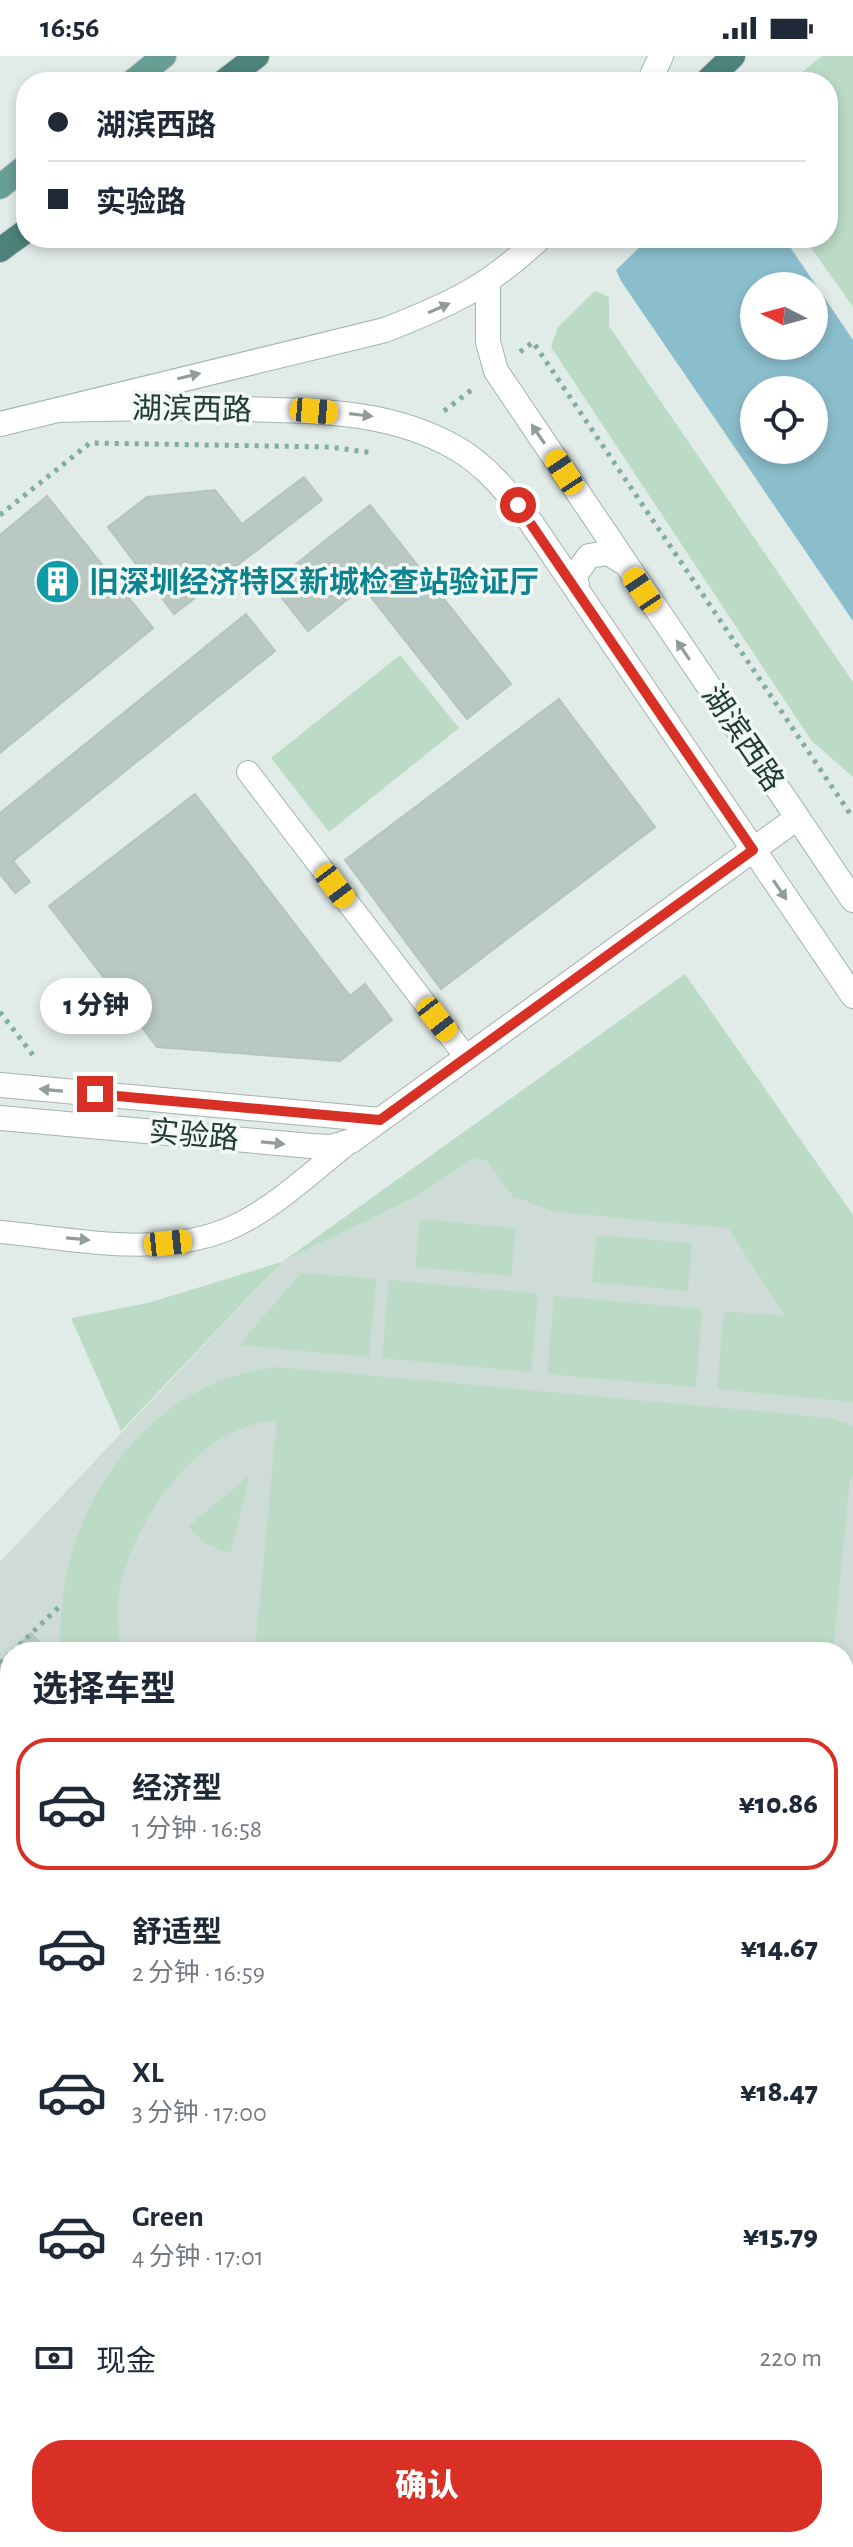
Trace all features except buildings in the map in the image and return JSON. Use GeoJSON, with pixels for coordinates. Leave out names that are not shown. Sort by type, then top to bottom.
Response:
{"type":"FeatureCollection","features":[{"type":"Feature","properties":{"kind":"highway"},"geometry":{"type":"LineString","coordinates":[[236,72],[257,56]]}},
{"type":"Feature","properties":{"kind":"main road"},"geometry":{"type":"LineString","coordinates":[[144,72],[164,56]]}},
{"type":"Feature","properties":{"kind":"main road"},"geometry":{"type":"LineString","coordinates":[[0,187],[16,174]]}},
{"type":"Feature","properties":{"kind":"main road"},"geometry":{"type":"LineString","coordinates":[[0,424],[150,385],[357,338],[440,308],[488,283],[529,248]]}},
{"type":"Feature","properties":{"kind":"main road","name":"湖滨西路"},"geometry":{"type":"LineString","coordinates":[[488,283],[488,342],[496,371],[853,900]]}},
{"type":"Feature","properties":{"kind":"main road","name":"湖滨西路"},"geometry":{"type":"LineString","coordinates":[[59,410],[157,407],[314,411],[372,416],[419,430],[460,450],[506,490],[853,996]]}},
{"type":"Feature","properties":{"kind":"main road"},"geometry":{"type":"LineString","coordinates":[[578,591],[575,575],[589,556],[613,554],[625,564]]}},
{"type":"Feature","properties":{"kind":"main road","name":"实验路"},"geometry":{"type":"LineString","coordinates":[[0,1118],[311,1146],[332,1147],[351,1141],[797,818]]}},
{"type":"Feature","properties":{"kind":"main road","name":"实验路"},"geometry":{"type":"LineString","coordinates":[[0,1085],[380,1120]]}},
{"type":"Feature","properties":{"kind":"lane"},"geometry":{"type":"LineString","coordinates":[[248,772],[466,1057]]}},
{"type":"Feature","properties":{"kind":"lane"},"geometry":{"type":"LineString","coordinates":[[0,1232],[152,1245],[213,1235],[256,1214],[351,1141]]}},
{"type":"Feature","properties":{"kind":"path","name":"湖滨西路"},"geometry":{"type":"LineString","coordinates":[[496,371],[533,342],[853,818]]}},
{"type":"Feature","properties":{"kind":"path"},"geometry":{"type":"LineString","coordinates":[[419,430],[496,371]]}},
{"type":"Feature","properties":{"kind":"path","name":"湖滨西路"},"geometry":{"type":"LineString","coordinates":[[0,515],[90,443],[330,447],[387,455],[419,430]]}},
{"type":"Feature","properties":{"kind":"path"},"geometry":{"type":"LineString","coordinates":[[0,1012],[38,1061]]}},
{"type":"Feature","properties":{"kind":"path"},"geometry":{"type":"LineString","coordinates":[[22,1642],[62,1604]]}},
{"type":"Feature","properties":{"kind":"shaded area"},"geometry":{"type":"Polygon","coordinates":[[[473,1159],[487,1161],[512,1196],[728,1228],[840,1400],[853,1402],[853,1642],[0,1642],[0,1562],[282,1262],[417,1196],[473,1159]]]}},
{"type":"Feature","properties":{"kind":"green space"},"geometry":{"type":"Polygon","coordinates":[[[822,56],[853,56],[853,307],[811,248],[838,248],[838,72],[802,72],[822,56]]]}},
{"type":"Feature","properties":{"kind":"green space"},"geometry":{"type":"Polygon","coordinates":[[[595,291],[609,297],[609,326],[853,682],[853,777],[811,740],[551,347],[558,327],[595,291]]]}},
{"type":"Feature","properties":{"kind":"green space"},"geometry":{"type":"Polygon","coordinates":[[[400,655],[459,728],[329,832],[271,758],[400,655]]]}},
{"type":"Feature","properties":{"kind":"green space"},"geometry":{"type":"Polygon","coordinates":[[[685,974],[853,1215],[853,1402],[717,1389],[724,1311],[785,1316],[728,1228],[555,1212],[512,1196],[487,1161],[473,1159],[417,1196],[282,1262],[685,974]]]}},
{"type":"Feature","properties":{"kind":"green space"},"geometry":{"type":"Polygon","coordinates":[[[420,1219],[516,1228],[511,1276],[416,1267],[420,1219]]]}},
{"type":"Feature","properties":{"kind":"green space"},"geometry":{"type":"Polygon","coordinates":[[[597,1235],[692,1243],[688,1291],[592,1282],[597,1235]]]}},
{"type":"Feature","properties":{"kind":"green space"},"geometry":{"type":"Polygon","coordinates":[[[282,1262],[121,1431],[71,1318],[148,1303],[282,1262]]]}},
{"type":"Feature","properties":{"kind":"green space"},"geometry":{"type":"Polygon","coordinates":[[[301,1273],[376,1279],[369,1357],[239,1345],[301,1273]]]}},
{"type":"Feature","properties":{"kind":"green space"},"geometry":{"type":"Polygon","coordinates":[[[389,1280],[538,1294],[531,1372],[382,1358],[389,1280]]]}},
{"type":"Feature","properties":{"kind":"green space"},"geometry":{"type":"Polygon","coordinates":[[[554,1296],[702,1309],[696,1387],[547,1374],[554,1296]]]}},
{"type":"Feature","properties":{"kind":"green space"},"geometry":{"type":"Polygon","coordinates":[[[279,1367],[831,1418],[853,1426],[853,1477],[850,1477],[834,1642],[256,1642],[277,1421],[248,1426],[221,1438],[196,1457],[174,1480],[139,1535],[127,1564],[119,1591],[119,1642],[61,1642],[62,1603],[72,1554],[90,1508],[115,1465],[147,1428],[185,1399],[230,1378],[279,1367]]]}},
{"type":"Feature","properties":{"kind":"green space"},"geometry":{"type":"Polygon","coordinates":[[[250,1475],[230,1554],[206,1544],[189,1526],[250,1475]]]}},
{"type":"Feature","properties":{"kind":"water"},"geometry":{"type":"Polygon","coordinates":[[[606,248],[791,248],[807,272],[740,272],[740,360],[828,360],[828,303],[853,340],[853,621],[746,464],[828,464],[828,376],[740,376],[740,455],[621,281],[606,248]]]}},
{"type":"Feature","properties":{"kind":"pier"},"geometry":{"type":"Polygon","coordinates":[[[476,56],[666,56],[676,72],[486,72],[476,56]]]}},
{"type":"Feature","properties":{"kind":"pier"},"geometry":{"type":"Polygon","coordinates":[[[602,248],[639,248],[613,273],[602,248]]]}},
{"type":"Feature","properties":{"kind":"place","name":"旧深圳经济特区新城检查站验证厅"},"geometry":{"type":"Point","coordinates":[58,582]}},
{"type":"Feature","properties":{"kind":"route"},"geometry":{"type":"LineString","coordinates":[[95,1094],[380,1120],[753,850],[518,505]]}}]}
